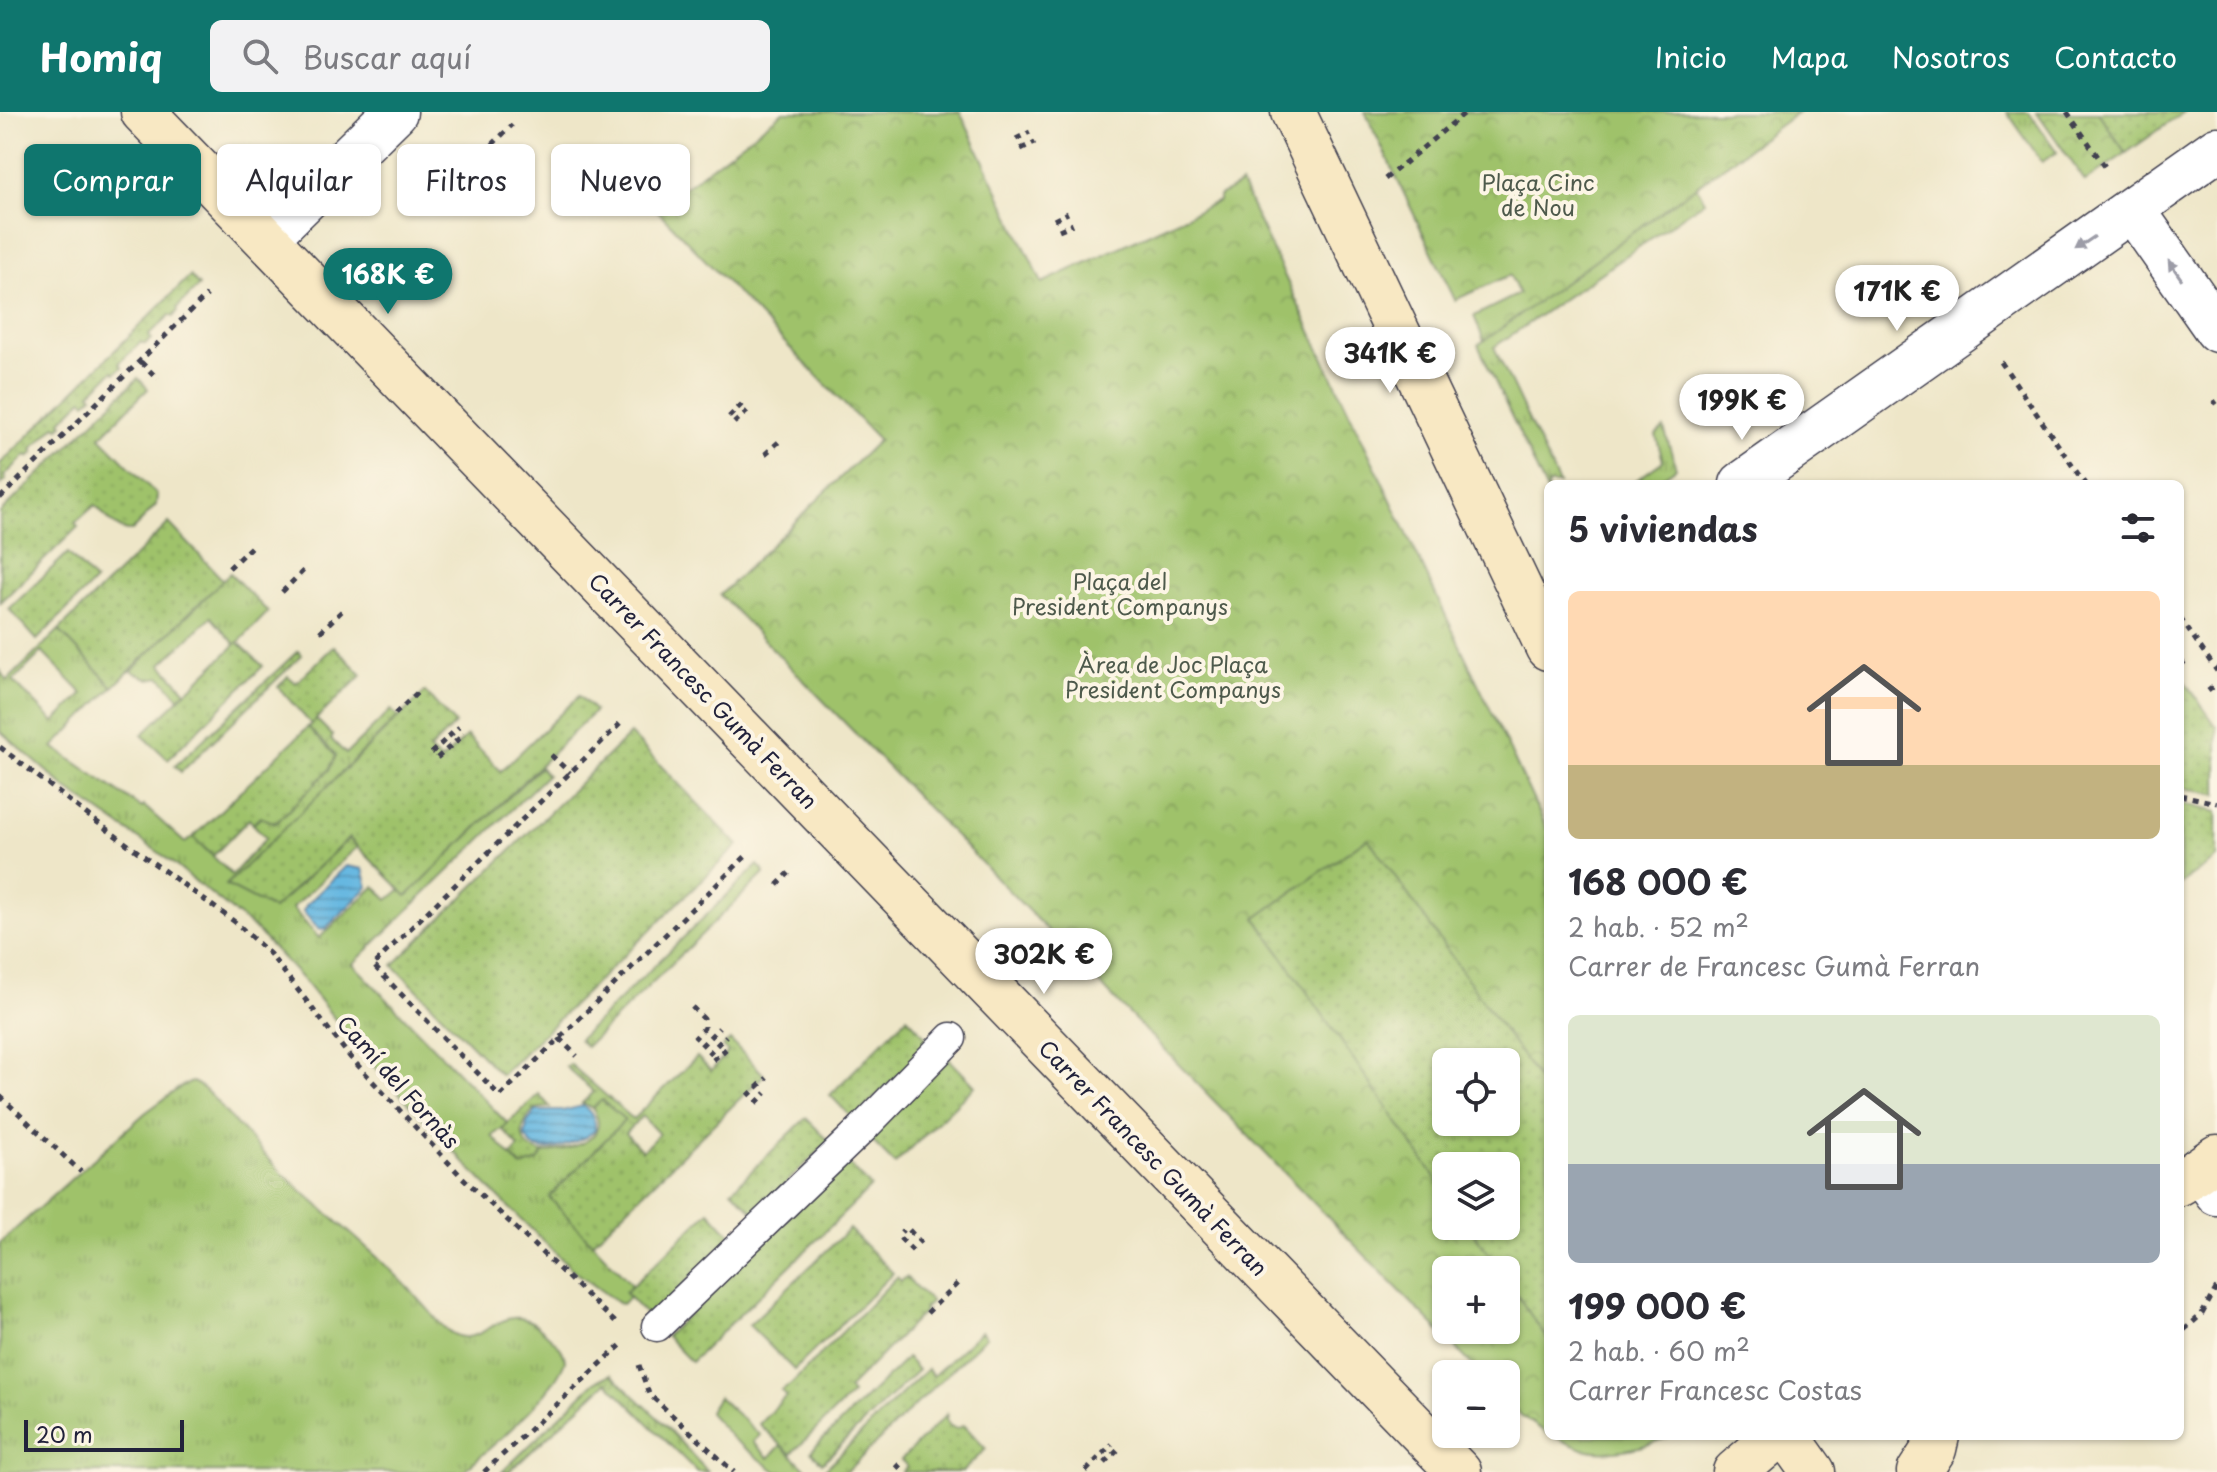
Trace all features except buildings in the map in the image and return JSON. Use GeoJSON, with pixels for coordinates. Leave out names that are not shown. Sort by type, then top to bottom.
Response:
{"type":"FeatureCollection","features":[{"type":"Feature","properties":{"kind":"street","name":"Carrer Francesc Gumà Ferran"},"geometry":{"type":"LineString","coordinates":[[143,112],[984,984],[1460,1471]]}},
{"type":"Feature","properties":{"kind":"street"},"geometry":{"type":"LineString","coordinates":[[266,238],[395,112]]}},
{"type":"Feature","properties":{"kind":"street"},"geometry":{"type":"LineString","coordinates":[[1293,112],[1544,630]]}},
{"type":"Feature","properties":{"kind":"street"},"geometry":{"type":"LineString","coordinates":[[1748,480],[2217,149]]}},
{"type":"Feature","properties":{"kind":"street"},"geometry":{"type":"LineString","coordinates":[[2133,210],[2217,330]]}},
{"type":"Feature","properties":{"kind":"street"},"geometry":{"type":"LineString","coordinates":[[1735,1472],[1772,1440]]}},
{"type":"Feature","properties":{"kind":"street"},"geometry":{"type":"LineString","coordinates":[[1795,1440],[1796,1448],[1813,1472]]}},
{"type":"Feature","properties":{"kind":"street"},"geometry":{"type":"LineString","coordinates":[[1919,1472],[1934,1449],[1936,1440]]}},
{"type":"Feature","properties":{"kind":"lane"},"geometry":{"type":"LineString","coordinates":[[644,1331],[862,1129],[951,1038]]}},
{"type":"Feature","properties":{"kind":"path"},"geometry":{"type":"LineString","coordinates":[[1385,179],[1466,112]]}},
{"type":"Feature","properties":{"kind":"path"},"geometry":{"type":"LineString","coordinates":[[2067,112],[2105,167]]}},
{"type":"Feature","properties":{"kind":"path"},"geometry":{"type":"LineString","coordinates":[[493,144],[512,125]]}},
{"type":"Feature","properties":{"kind":"path"},"geometry":{"type":"LineString","coordinates":[[1016,139],[1030,132]]}},
{"type":"Feature","properties":{"kind":"path"},"geometry":{"type":"LineString","coordinates":[[1021,149],[1035,142]]}},
{"type":"Feature","properties":{"kind":"path"},"geometry":{"type":"LineString","coordinates":[[1054,220],[1068,213]]}},
{"type":"Feature","properties":{"kind":"path"},"geometry":{"type":"LineString","coordinates":[[1059,230],[1073,224]]}},
{"type":"Feature","properties":{"kind":"path"},"geometry":{"type":"LineString","coordinates":[[0,498],[207,295]]}},
{"type":"Feature","properties":{"kind":"path"},"geometry":{"type":"LineString","coordinates":[[1998,358],[2082,480]]}},
{"type":"Feature","properties":{"kind":"path"},"geometry":{"type":"LineString","coordinates":[[141,362],[158,379]]}},
{"type":"Feature","properties":{"kind":"path"},"geometry":{"type":"LineString","coordinates":[[729,417],[745,401]]}},
{"type":"Feature","properties":{"kind":"path"},"geometry":{"type":"LineString","coordinates":[[1741,406],[1745,413]]}},
{"type":"Feature","properties":{"kind":"path"},"geometry":{"type":"LineString","coordinates":[[734,423],[751,408]]}},
{"type":"Feature","properties":{"kind":"path"},"geometry":{"type":"LineString","coordinates":[[765,454],[782,439]]}},
{"type":"Feature","properties":{"kind":"path"},"geometry":{"type":"LineString","coordinates":[[229,568],[253,545]]}},
{"type":"Feature","properties":{"kind":"path"},"geometry":{"type":"LineString","coordinates":[[282,592],[306,568]]}},
{"type":"Feature","properties":{"kind":"path"},"geometry":{"type":"LineString","coordinates":[[320,632],[344,609]]}},
{"type":"Feature","properties":{"kind":"path"},"geometry":{"type":"LineString","coordinates":[[2184,624],[2217,671]]}},
{"type":"Feature","properties":{"kind":"path"},"geometry":{"type":"LineString","coordinates":[[2208,691],[2217,684]]}},
{"type":"Feature","properties":{"kind":"path"},"geometry":{"type":"LineString","coordinates":[[395,714],[421,689]]}},
{"type":"Feature","properties":{"kind":"path"},"geometry":{"type":"LineString","coordinates":[[620,724],[373,965],[500,1096],[747,855]]}},
{"type":"Feature","properties":{"kind":"path"},"geometry":{"type":"LineString","coordinates":[[431,753],[459,727]]}},
{"type":"Feature","properties":{"kind":"path"},"geometry":{"type":"LineString","coordinates":[[437,758],[464,734]]}},
{"type":"Feature","properties":{"kind":"path","name":"Camí del Fornàs"},"geometry":{"type":"LineString","coordinates":[[0,747],[94,820],[235,922],[270,954],[350,1057],[461,1176],[619,1326]]}},
{"type":"Feature","properties":{"kind":"path"},"geometry":{"type":"LineString","coordinates":[[551,755],[570,773]]}},
{"type":"Feature","properties":{"kind":"path"},"geometry":{"type":"LineString","coordinates":[[2184,796],[2217,803]]}},
{"type":"Feature","properties":{"kind":"path"},"geometry":{"type":"LineString","coordinates":[[777,885],[789,873]]}},
{"type":"Feature","properties":{"kind":"path"},"geometry":{"type":"LineString","coordinates":[[692,1007],[704,1019],[704,1028],[694,1039]]}},
{"type":"Feature","properties":{"kind":"path"},"geometry":{"type":"LineString","coordinates":[[701,1046],[719,1028]]}},
{"type":"Feature","properties":{"kind":"path"},"geometry":{"type":"LineString","coordinates":[[708,1054],[726,1036]]}},
{"type":"Feature","properties":{"kind":"path"},"geometry":{"type":"LineString","coordinates":[[559,1038],[577,1056]]}},
{"type":"Feature","properties":{"kind":"path"},"geometry":{"type":"LineString","coordinates":[[713,1060],[726,1049]]}},
{"type":"Feature","properties":{"kind":"path"},"geometry":{"type":"LineString","coordinates":[[748,1096],[767,1078]]}},
{"type":"Feature","properties":{"kind":"path"},"geometry":{"type":"LineString","coordinates":[[756,1103],[766,1093]]}},
{"type":"Feature","properties":{"kind":"path"},"geometry":{"type":"LineString","coordinates":[[0,1096],[81,1172]]}},
{"type":"Feature","properties":{"kind":"path"},"geometry":{"type":"LineString","coordinates":[[916,1254],[903,1232],[925,1247]]}},
{"type":"Feature","properties":{"kind":"path"},"geometry":{"type":"LineString","coordinates":[[927,1313],[961,1280]]}},
{"type":"Feature","properties":{"kind":"path"},"geometry":{"type":"LineString","coordinates":[[2184,1330],[2202,1314],[2217,1287]]}},
{"type":"Feature","properties":{"kind":"path"},"geometry":{"type":"LineString","coordinates":[[484,1472],[644,1331]]}},
{"type":"Feature","properties":{"kind":"path"},"geometry":{"type":"LineString","coordinates":[[635,1351],[649,1394],[734,1472]]}},
{"type":"Feature","properties":{"kind":"path"},"geometry":{"type":"LineString","coordinates":[[1086,1471],[1112,1444]]}},
{"type":"Feature","properties":{"kind":"path"},"geometry":{"type":"LineString","coordinates":[[1105,1463],[1119,1449]]}},
{"type":"Feature","properties":{"kind":"path"},"geometry":{"type":"LineString","coordinates":[[896,1464],[903,1471]]}},
{"type":"Feature","properties":{"kind":"green space","name":"Plaça del President Companys"},"geometry":{"type":"Polygon","coordinates":[[[783,112],[960,112],[1042,283],[1219,201],[1219,196],[1241,184],[1544,823],[1544,1431],[1520,1414],[1520,1360],[1467,1360],[1452,1344],[1520,1344],[1520,1256],[1432,1256],[1432,1324],[720,595],[879,440],[663,216],[690,216],[690,183],[783,112]]]}},
{"type":"Feature","properties":{"kind":"green space","name":"Plaça Cinc de Nou"},"geometry":{"type":"Polygon","coordinates":[[[1365,112],[1798,112],[1484,341],[1474,316],[1519,294],[1510,275],[1455,300],[1365,112]]]}},
{"type":"Feature","properties":{"kind":"green space"},"geometry":{"type":"Polygon","coordinates":[[[2007,112],[2029,112],[2057,152],[2042,162],[2007,112]]]}},
{"type":"Feature","properties":{"kind":"green space"},"geometry":{"type":"Polygon","coordinates":[[[2037,112],[2098,112],[2126,153],[2085,181],[2037,112]]]}},
{"type":"Feature","properties":{"kind":"green space"},"geometry":{"type":"Polygon","coordinates":[[[2098,112],[2184,112],[2126,153],[2098,112]]]}},
{"type":"Feature","properties":{"kind":"green space"},"geometry":{"type":"Polygon","coordinates":[[[1696,186],[1705,201],[1494,347],[1557,480],[1544,480],[1544,485],[1478,345],[1696,186]]]}},
{"type":"Feature","properties":{"kind":"green space"},"geometry":{"type":"Polygon","coordinates":[[[190,276],[199,286],[177,308],[173,317],[170,315],[149,335],[151,339],[145,344],[141,342],[119,363],[122,367],[115,373],[113,371],[90,393],[93,396],[86,402],[83,399],[61,421],[63,424],[59,428],[55,426],[32,449],[34,452],[29,457],[26,455],[4,476],[6,480],[1,485],[0,464],[190,276]]]}},
{"type":"Feature","properties":{"kind":"green space"},"geometry":{"type":"Polygon","coordinates":[[[138,378],[148,389],[100,437],[157,495],[156,505],[132,531],[126,531],[116,526],[95,505],[75,523],[78,527],[0,603],[0,513],[138,378]]]}},
{"type":"Feature","properties":{"kind":"green space"},"geometry":{"type":"Polygon","coordinates":[[[1664,428],[1676,468],[1659,480],[1637,480],[1663,461],[1656,435],[1664,428]]]}},
{"type":"Feature","properties":{"kind":"green space"},"geometry":{"type":"Polygon","coordinates":[[[169,523],[223,580],[113,687],[59,630],[169,523]]]}},
{"type":"Feature","properties":{"kind":"green space"},"geometry":{"type":"Polygon","coordinates":[[[68,553],[95,581],[37,640],[9,609],[68,553]]]}},
{"type":"Feature","properties":{"kind":"green space"},"geometry":{"type":"Polygon","coordinates":[[[230,573],[268,612],[236,645],[211,617],[161,664],[186,691],[179,698],[161,677],[149,679],[131,671],[230,573]]]}},
{"type":"Feature","properties":{"kind":"green space"},"geometry":{"type":"Polygon","coordinates":[[[59,630],[113,687],[53,747],[142,808],[144,806],[185,843],[193,837],[232,875],[266,838],[253,824],[336,755],[308,727],[316,719],[346,754],[391,710],[398,717],[227,885],[273,909],[349,838],[357,847],[292,908],[319,938],[375,886],[388,900],[400,890],[407,895],[540,767],[547,775],[353,964],[508,1124],[492,1136],[521,1167],[538,1161],[543,1153],[575,1146],[593,1136],[597,1119],[592,1108],[601,1100],[626,1120],[549,1197],[632,1285],[625,1293],[629,1298],[622,1304],[618,1303],[572,1269],[483,1182],[368,1060],[304,981],[255,929],[161,854],[67,789],[0,731],[0,671],[7,681],[59,630]],[[42,652],[13,681],[54,722],[83,694],[42,652]]]}},
{"type":"Feature","properties":{"kind":"green space"},"geometry":{"type":"Polygon","coordinates":[[[238,642],[263,666],[168,759],[142,735],[238,642]]]}},
{"type":"Feature","properties":{"kind":"green space"},"geometry":{"type":"Polygon","coordinates":[[[334,646],[362,675],[311,724],[278,687],[288,676],[296,683],[334,646]]]}},
{"type":"Feature","properties":{"kind":"green space"},"geometry":{"type":"Polygon","coordinates":[[[298,651],[302,655],[181,772],[175,766],[298,651]]]}},
{"type":"Feature","properties":{"kind":"green space"},"geometry":{"type":"Polygon","coordinates":[[[2184,682],[2217,727],[2217,795],[2184,788],[2184,682]]]}},
{"type":"Feature","properties":{"kind":"green space"},"geometry":{"type":"Polygon","coordinates":[[[425,692],[455,724],[429,750],[441,761],[467,736],[501,771],[579,696],[595,711],[407,896],[349,838],[273,909],[226,885],[425,692]]]}},
{"type":"Feature","properties":{"kind":"green space"},"geometry":{"type":"Polygon","coordinates":[[[308,727],[336,756],[329,770],[276,823],[260,817],[253,824],[249,819],[213,856],[193,837],[308,727]]]}},
{"type":"Feature","properties":{"kind":"green space"},"geometry":{"type":"Polygon","coordinates":[[[630,734],[738,845],[501,1075],[393,965],[630,734]]]}},
{"type":"Feature","properties":{"kind":"green space"},"geometry":{"type":"Polygon","coordinates":[[[2184,804],[2217,812],[2217,858],[2184,881],[2184,804]]]}},
{"type":"Feature","properties":{"kind":"green space"},"geometry":{"type":"Polygon","coordinates":[[[1368,838],[1516,1048],[1432,1048],[1432,1136],[1520,1136],[1520,1053],[1544,1087],[1544,1334],[1520,1299],[1520,1256],[1490,1256],[1479,1240],[1520,1240],[1520,1152],[1432,1152],[1432,1173],[1256,918],[1368,838]]]}},
{"type":"Feature","properties":{"kind":"green space"},"geometry":{"type":"Polygon","coordinates":[[[758,865],[765,873],[586,1047],[579,1039],[758,865]]]}},
{"type":"Feature","properties":{"kind":"green space"},"geometry":{"type":"Polygon","coordinates":[[[907,1017],[931,1042],[853,1119],[830,1095],[907,1017]]]}},
{"type":"Feature","properties":{"kind":"green space"},"geometry":{"type":"Polygon","coordinates":[[[730,1040],[764,1075],[592,1243],[549,1197],[625,1120],[602,1100],[592,1108],[582,1103],[594,1092],[566,1067],[570,1064],[633,1119],[697,1057],[711,1071],[728,1052],[723,1047],[730,1040]],[[642,1116],[625,1133],[642,1151],[659,1134],[642,1116]]]}},
{"type":"Feature","properties":{"kind":"green space"},"geometry":{"type":"Polygon","coordinates":[[[949,1059],[975,1086],[895,1164],[869,1138],[949,1059]]]}},
{"type":"Feature","properties":{"kind":"green space"},"geometry":{"type":"Polygon","coordinates":[[[192,1082],[210,1094],[276,1167],[382,1262],[451,1333],[463,1337],[474,1336],[505,1320],[517,1318],[535,1324],[560,1347],[565,1361],[547,1391],[520,1421],[462,1472],[0,1472],[0,1243],[145,1113],[192,1082]]]}},
{"type":"Feature","properties":{"kind":"green space"},"geometry":{"type":"Polygon","coordinates":[[[539,1094],[550,1107],[535,1109],[529,1115],[522,1135],[528,1146],[543,1153],[538,1161],[522,1167],[511,1156],[519,1147],[502,1129],[539,1094]]]}},
{"type":"Feature","properties":{"kind":"green space"},"geometry":{"type":"Polygon","coordinates":[[[806,1118],[829,1141],[755,1213],[732,1190],[806,1118]]]}},
{"type":"Feature","properties":{"kind":"green space"},"geometry":{"type":"Polygon","coordinates":[[[846,1161],[871,1187],[691,1362],[666,1336],[846,1161]]]}},
{"type":"Feature","properties":{"kind":"green space"},"geometry":{"type":"Polygon","coordinates":[[[709,1211],[732,1236],[649,1318],[625,1293],[709,1211]]]}},
{"type":"Feature","properties":{"kind":"green space"},"geometry":{"type":"Polygon","coordinates":[[[849,1229],[893,1273],[794,1370],[749,1325],[849,1229]]]}},
{"type":"Feature","properties":{"kind":"green space"},"geometry":{"type":"Polygon","coordinates":[[[897,1277],[901,1281],[906,1277],[931,1302],[848,1389],[852,1394],[791,1454],[759,1424],[786,1396],[781,1390],[791,1384],[897,1277]]]}},
{"type":"Feature","properties":{"kind":"green space"},"geometry":{"type":"Polygon","coordinates":[[[981,1331],[986,1337],[846,1472],[822,1472],[927,1369],[933,1376],[981,1331]]]}},
{"type":"Feature","properties":{"kind":"green space"},"geometry":{"type":"Polygon","coordinates":[[[907,1358],[918,1370],[822,1463],[811,1451],[907,1358]]]}},
{"type":"Feature","properties":{"kind":"green space"},"geometry":{"type":"Polygon","coordinates":[[[611,1374],[661,1421],[708,1472],[697,1472],[607,1382],[509,1472],[502,1472],[595,1382],[611,1374]]]}},
{"type":"Feature","properties":{"kind":"green space"},"geometry":{"type":"Polygon","coordinates":[[[718,1397],[760,1435],[753,1442],[769,1458],[781,1445],[809,1472],[777,1472],[733,1439],[710,1414],[718,1397]]]}},
{"type":"Feature","properties":{"kind":"green space"},"geometry":{"type":"Polygon","coordinates":[[[948,1413],[946,1419],[950,1426],[957,1429],[964,1425],[986,1449],[962,1472],[902,1472],[907,1466],[901,1460],[948,1413]]]}},
{"type":"Feature","properties":{"kind":"green space"},"geometry":{"type":"Polygon","coordinates":[[[1562,1440],[1661,1440],[1617,1451],[1583,1449],[1562,1440]]]}},
{"type":"Feature","properties":{"kind":"water"},"geometry":{"type":"Polygon","coordinates":[[[346,866],[363,869],[368,887],[325,929],[319,930],[303,911],[305,906],[346,866]]]}},
{"type":"Feature","properties":{"kind":"water"},"geometry":{"type":"Polygon","coordinates":[[[583,1106],[593,1116],[595,1126],[595,1130],[585,1137],[561,1147],[540,1149],[525,1137],[527,1123],[536,1111],[562,1111],[583,1106]]]}},
{"type":"Feature","properties":{"kind":"park label","name":"Àrea de Joc Plaça President Companys"},"geometry":{"type":"Point","coordinates":[1173,678]}}]}
